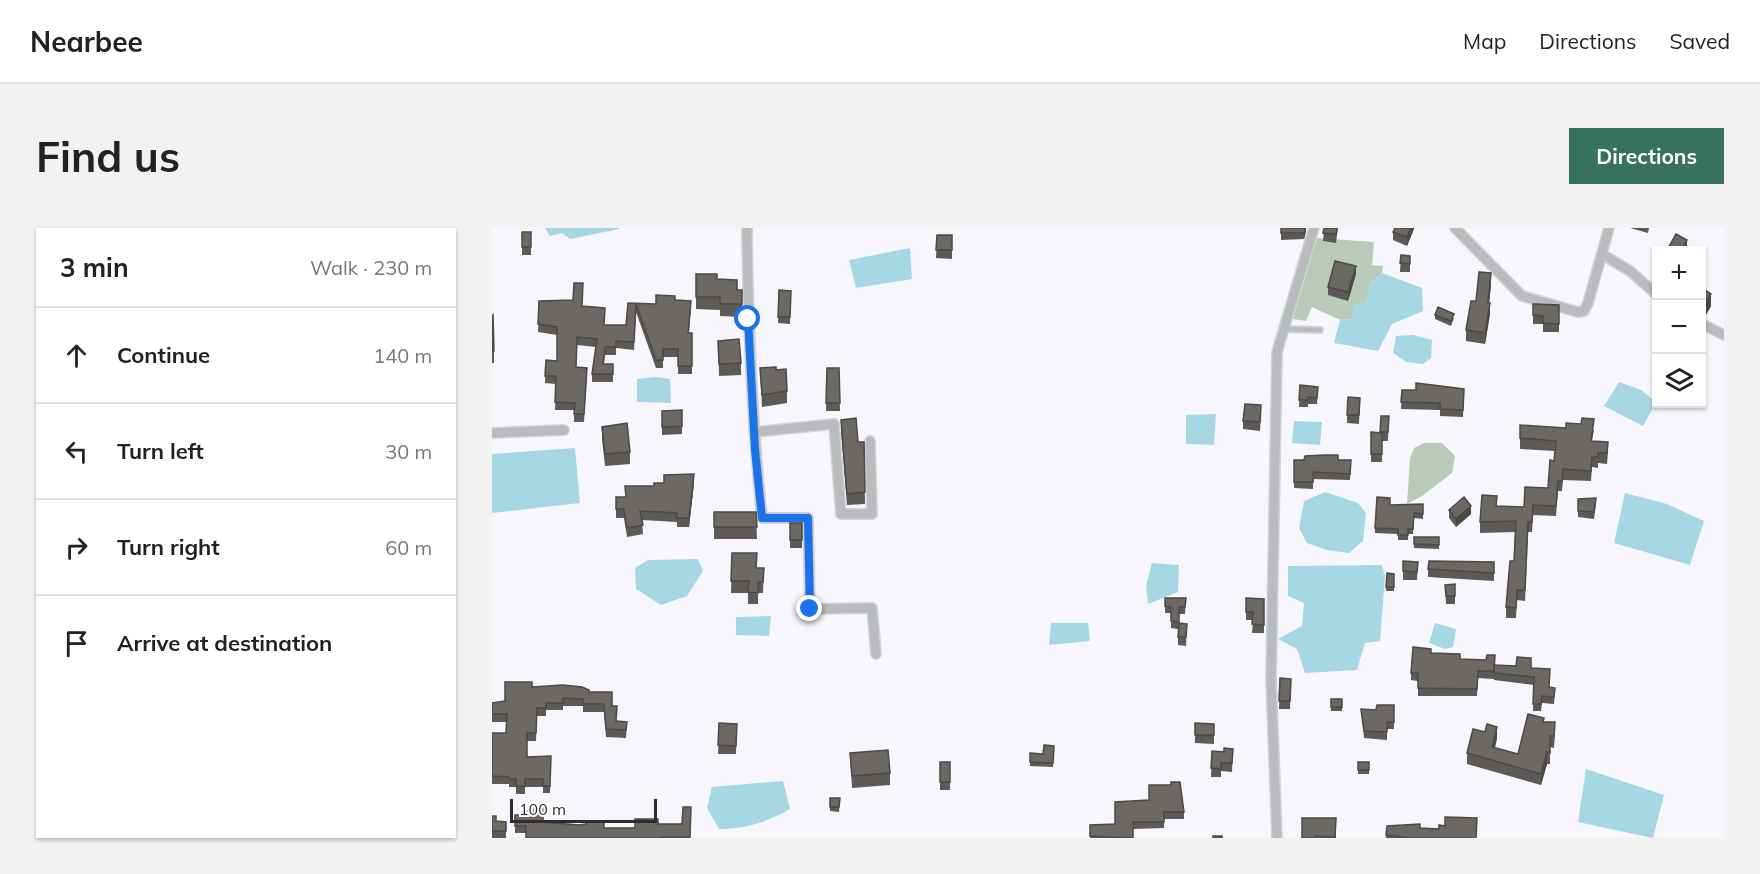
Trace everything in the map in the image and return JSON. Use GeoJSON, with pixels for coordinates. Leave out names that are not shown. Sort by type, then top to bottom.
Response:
{"type":"FeatureCollection","features":[{"type":"Feature","properties":{"kind":"street"},"geometry":{"type":"LineString","coordinates":[[747,228],[748,319],[754,432],[762,518],[808,518],[810,609],[872,608],[876,654]]}},
{"type":"Feature","properties":{"kind":"street"},"geometry":{"type":"LineString","coordinates":[[1276,838],[1271,679],[1277,352],[1314,228]]}},
{"type":"Feature","properties":{"kind":"street"},"geometry":{"type":"LineString","coordinates":[[1455,228],[1522,296],[1578,312],[1584,311],[1588,303],[1609,228]]}},
{"type":"Feature","properties":{"kind":"street"},"geometry":{"type":"LineString","coordinates":[[1602,254],[1630,271],[1652,290]]}},
{"type":"Feature","properties":{"kind":"street"},"geometry":{"type":"LineString","coordinates":[[1706,326],[1724,335]]}},
{"type":"Feature","properties":{"kind":"street"},"geometry":{"type":"LineString","coordinates":[[754,432],[834,424],[841,513],[872,514],[870,441]]}},
{"type":"Feature","properties":{"kind":"street"},"geometry":{"type":"LineString","coordinates":[[492,433],[564,430]]}},
{"type":"Feature","properties":{"kind":"lane"},"geometry":{"type":"LineString","coordinates":[[1282,329],[1320,330]]}},
{"type":"Feature","properties":{"kind":"green space"},"geometry":{"type":"Polygon","coordinates":[[[1317,238],[1374,242],[1372,265],[1383,266],[1382,273],[1371,283],[1366,301],[1352,319],[1340,320],[1312,307],[1306,321],[1287,318],[1317,238]]]}},
{"type":"Feature","properties":{"kind":"green space"},"geometry":{"type":"Polygon","coordinates":[[[1424,443],[1442,443],[1455,456],[1452,473],[1422,496],[1407,504],[1410,459],[1414,448],[1424,443]]]}},
{"type":"Feature","properties":{"kind":"water"},"geometry":{"type":"Polygon","coordinates":[[[545,228],[619,229],[570,239],[562,233],[550,236],[545,228]]]}},
{"type":"Feature","properties":{"kind":"water"},"geometry":{"type":"Polygon","coordinates":[[[910,248],[912,279],[856,288],[849,260],[910,248]]]}},
{"type":"Feature","properties":{"kind":"water"},"geometry":{"type":"Polygon","coordinates":[[[1382,273],[1422,288],[1423,311],[1392,324],[1378,351],[1334,343],[1340,320],[1352,319],[1354,305],[1366,301],[1371,283],[1382,273]]]}},
{"type":"Feature","properties":{"kind":"water"},"geometry":{"type":"Polygon","coordinates":[[[1413,335],[1432,340],[1431,358],[1423,364],[1406,362],[1393,353],[1396,336],[1413,335]]]}},
{"type":"Feature","properties":{"kind":"water"},"geometry":{"type":"Polygon","coordinates":[[[655,377],[670,379],[671,403],[637,402],[637,379],[655,377]]]}},
{"type":"Feature","properties":{"kind":"water"},"geometry":{"type":"Polygon","coordinates":[[[1619,382],[1641,390],[1652,399],[1653,408],[1643,426],[1604,406],[1619,382]]]}},
{"type":"Feature","properties":{"kind":"water"},"geometry":{"type":"Polygon","coordinates":[[[1216,414],[1214,445],[1186,444],[1186,415],[1216,414]]]}},
{"type":"Feature","properties":{"kind":"water"},"geometry":{"type":"Polygon","coordinates":[[[1294,421],[1322,422],[1320,445],[1292,443],[1294,421]]]}},
{"type":"Feature","properties":{"kind":"water"},"geometry":{"type":"Polygon","coordinates":[[[575,448],[580,503],[492,513],[492,454],[575,448]]]}},
{"type":"Feature","properties":{"kind":"water"},"geometry":{"type":"Polygon","coordinates":[[[1325,492],[1358,503],[1366,513],[1363,541],[1349,553],[1327,550],[1307,543],[1299,528],[1304,501],[1325,492]]]}},
{"type":"Feature","properties":{"kind":"water"},"geometry":{"type":"Polygon","coordinates":[[[1625,493],[1667,504],[1704,521],[1690,565],[1614,543],[1625,493]]]}},
{"type":"Feature","properties":{"kind":"water"},"geometry":{"type":"Polygon","coordinates":[[[698,559],[703,571],[687,596],[661,605],[636,589],[635,568],[648,560],[698,559]]]}},
{"type":"Feature","properties":{"kind":"water"},"geometry":{"type":"Polygon","coordinates":[[[1152,563],[1179,565],[1178,592],[1148,604],[1146,586],[1152,563]]]}},
{"type":"Feature","properties":{"kind":"water"},"geometry":{"type":"Polygon","coordinates":[[[1382,565],[1385,576],[1380,641],[1365,643],[1357,670],[1305,673],[1297,649],[1278,639],[1302,626],[1304,603],[1288,596],[1288,566],[1382,565]]]}},
{"type":"Feature","properties":{"kind":"water"},"geometry":{"type":"Polygon","coordinates":[[[771,616],[769,636],[736,635],[736,617],[771,616]]]}},
{"type":"Feature","properties":{"kind":"water"},"geometry":{"type":"Polygon","coordinates":[[[1051,623],[1088,623],[1090,641],[1049,645],[1051,623]]]}},
{"type":"Feature","properties":{"kind":"water"},"geometry":{"type":"Polygon","coordinates":[[[1435,623],[1456,629],[1453,647],[1445,649],[1429,643],[1435,623]]]}},
{"type":"Feature","properties":{"kind":"water"},"geometry":{"type":"Polygon","coordinates":[[[1586,769],[1664,795],[1653,838],[1578,822],[1586,769]]]}},
{"type":"Feature","properties":{"kind":"water"},"geometry":{"type":"Polygon","coordinates":[[[783,781],[790,809],[765,821],[738,828],[719,829],[707,808],[712,787],[783,781]]]}},
{"type":"Feature","properties":{"kind":"building"},"geometry":{"type":"Polygon","coordinates":[[[1281,228],[1305,228],[1304,233],[1281,233],[1281,228]]]}},
{"type":"Feature","properties":{"kind":"building"},"geometry":{"type":"Polygon","coordinates":[[[1324,228],[1337,228],[1336,234],[1323,233],[1324,228]]]}},
{"type":"Feature","properties":{"kind":"building"},"geometry":{"type":"Polygon","coordinates":[[[1395,228],[1411,228],[1407,237],[1393,232],[1395,228]]]}},
{"type":"Feature","properties":{"kind":"building"},"geometry":{"type":"Polygon","coordinates":[[[522,232],[531,232],[531,247],[522,247],[522,232]]]}},
{"type":"Feature","properties":{"kind":"building"},"geometry":{"type":"Polygon","coordinates":[[[1676,234],[1687,240],[1684,246],[1669,246],[1676,234]]]}},
{"type":"Feature","properties":{"kind":"building"},"geometry":{"type":"Polygon","coordinates":[[[937,235],[952,235],[952,250],[936,250],[937,235]]]}},
{"type":"Feature","properties":{"kind":"building"},"geometry":{"type":"Polygon","coordinates":[[[1401,255],[1410,256],[1410,264],[1400,263],[1401,255]]]}},
{"type":"Feature","properties":{"kind":"building"},"geometry":{"type":"Polygon","coordinates":[[[1335,261],[1356,266],[1348,292],[1328,287],[1335,261]]]}},
{"type":"Feature","properties":{"kind":"building"},"geometry":{"type":"Polygon","coordinates":[[[1479,272],[1491,273],[1488,303],[1490,303],[1485,333],[1466,330],[1471,301],[1476,301],[1479,272]]]}},
{"type":"Feature","properties":{"kind":"building"},"geometry":{"type":"Polygon","coordinates":[[[696,274],[717,274],[717,279],[737,280],[737,290],[742,290],[742,304],[720,304],[720,297],[696,297],[696,274]]]}},
{"type":"Feature","properties":{"kind":"building"},"geometry":{"type":"Polygon","coordinates":[[[574,283],[583,283],[582,306],[605,308],[604,325],[626,325],[628,303],[656,304],[656,295],[675,296],[675,300],[691,301],[688,333],[692,333],[692,366],[678,366],[678,349],[663,349],[663,360],[656,360],[636,304],[634,342],[616,341],[616,347],[605,347],[603,364],[613,364],[613,374],[592,374],[597,339],[577,337],[576,367],[587,368],[584,414],[574,414],[575,403],[555,402],[556,376],[545,376],[546,360],[557,361],[557,327],[538,324],[539,301],[573,300],[574,283]]]}},
{"type":"Feature","properties":{"kind":"building"},"geometry":{"type":"Polygon","coordinates":[[[779,290],[791,291],[790,317],[778,317],[779,290]]]}},
{"type":"Feature","properties":{"kind":"building"},"geometry":{"type":"Polygon","coordinates":[[[1706,290],[1711,294],[1706,302],[1706,290]]]}},
{"type":"Feature","properties":{"kind":"building"},"geometry":{"type":"Polygon","coordinates":[[[1533,304],[1559,305],[1559,324],[1543,323],[1543,316],[1533,315],[1533,304]]]}},
{"type":"Feature","properties":{"kind":"building"},"geometry":{"type":"Polygon","coordinates":[[[1438,307],[1454,314],[1451,321],[1435,315],[1438,307]]]}},
{"type":"Feature","properties":{"kind":"building"},"geometry":{"type":"Polygon","coordinates":[[[492,316],[494,351],[492,351],[492,316]]]}},
{"type":"Feature","properties":{"kind":"building"},"geometry":{"type":"Polygon","coordinates":[[[739,339],[741,363],[719,364],[718,341],[739,339]]]}},
{"type":"Feature","properties":{"kind":"building"},"geometry":{"type":"Polygon","coordinates":[[[776,367],[776,370],[786,369],[787,391],[762,395],[760,368],[776,367]]]}},
{"type":"Feature","properties":{"kind":"building"},"geometry":{"type":"Polygon","coordinates":[[[827,368],[839,368],[840,403],[826,403],[827,368]]]}},
{"type":"Feature","properties":{"kind":"building"},"geometry":{"type":"Polygon","coordinates":[[[1416,383],[1464,389],[1463,410],[1440,409],[1440,403],[1401,402],[1402,390],[1416,390],[1416,383]]]}},
{"type":"Feature","properties":{"kind":"building"},"geometry":{"type":"Polygon","coordinates":[[[1300,385],[1318,387],[1317,398],[1308,397],[1308,400],[1299,400],[1300,385]]]}},
{"type":"Feature","properties":{"kind":"building"},"geometry":{"type":"Polygon","coordinates":[[[1348,397],[1360,398],[1359,415],[1347,415],[1348,397]]]}},
{"type":"Feature","properties":{"kind":"building"},"geometry":{"type":"Polygon","coordinates":[[[1245,404],[1261,405],[1260,422],[1243,421],[1245,404]]]}},
{"type":"Feature","properties":{"kind":"building"},"geometry":{"type":"Polygon","coordinates":[[[682,410],[682,426],[662,427],[662,411],[682,410]]]}},
{"type":"Feature","properties":{"kind":"building"},"geometry":{"type":"Polygon","coordinates":[[[1381,416],[1389,416],[1388,432],[1380,432],[1381,416]]]}},
{"type":"Feature","properties":{"kind":"building"},"geometry":{"type":"Polygon","coordinates":[[[856,418],[858,442],[864,442],[865,492],[847,494],[841,420],[856,418]]]}},
{"type":"Feature","properties":{"kind":"building"},"geometry":{"type":"Polygon","coordinates":[[[1582,418],[1594,419],[1591,441],[1608,442],[1607,453],[1598,453],[1598,457],[1592,457],[1591,471],[1563,469],[1562,481],[1558,481],[1556,506],[1533,505],[1532,522],[1528,522],[1525,590],[1517,590],[1516,608],[1506,607],[1510,561],[1514,561],[1516,521],[1480,522],[1482,495],[1497,496],[1496,506],[1524,507],[1525,487],[1548,488],[1550,460],[1554,461],[1556,441],[1520,438],[1520,425],[1566,428],[1566,423],[1581,424],[1582,418]]]}},
{"type":"Feature","properties":{"kind":"building"},"geometry":{"type":"Polygon","coordinates":[[[627,423],[630,452],[605,454],[602,427],[627,423]]]}},
{"type":"Feature","properties":{"kind":"building"},"geometry":{"type":"Polygon","coordinates":[[[1371,432],[1382,433],[1382,454],[1371,454],[1371,432]]]}},
{"type":"Feature","properties":{"kind":"building"},"geometry":{"type":"Polygon","coordinates":[[[1338,455],[1338,460],[1351,460],[1350,474],[1313,472],[1313,482],[1294,482],[1294,460],[1304,460],[1305,456],[1338,455]]]}},
{"type":"Feature","properties":{"kind":"building"},"geometry":{"type":"Polygon","coordinates":[[[694,474],[689,518],[677,518],[677,513],[640,511],[643,525],[627,528],[624,509],[616,509],[616,497],[626,497],[625,486],[654,486],[654,483],[664,483],[664,475],[694,474]]]}},
{"type":"Feature","properties":{"kind":"building"},"geometry":{"type":"Polygon","coordinates":[[[1377,497],[1390,498],[1390,505],[1423,504],[1423,514],[1414,513],[1413,529],[1408,529],[1408,535],[1398,535],[1398,529],[1375,528],[1377,497]]]}},
{"type":"Feature","properties":{"kind":"building"},"geometry":{"type":"Polygon","coordinates":[[[1464,497],[1471,506],[1456,519],[1449,510],[1464,497]]]}},
{"type":"Feature","properties":{"kind":"building"},"geometry":{"type":"Polygon","coordinates":[[[1596,498],[1594,512],[1578,511],[1578,499],[1596,498]]]}},
{"type":"Feature","properties":{"kind":"building"},"geometry":{"type":"Polygon","coordinates":[[[714,512],[756,512],[757,527],[714,527],[714,512]]]}},
{"type":"Feature","properties":{"kind":"building"},"geometry":{"type":"Polygon","coordinates":[[[790,523],[802,523],[802,540],[790,540],[790,523]]]}},
{"type":"Feature","properties":{"kind":"building"},"geometry":{"type":"Polygon","coordinates":[[[1414,537],[1439,537],[1439,545],[1414,544],[1414,537]]]}},
{"type":"Feature","properties":{"kind":"building"},"geometry":{"type":"Polygon","coordinates":[[[732,553],[757,553],[756,568],[764,568],[763,582],[758,582],[758,593],[748,592],[749,581],[731,581],[732,553]]]}},
{"type":"Feature","properties":{"kind":"building"},"geometry":{"type":"Polygon","coordinates":[[[1403,561],[1418,562],[1417,572],[1403,571],[1403,561]]]}},
{"type":"Feature","properties":{"kind":"building"},"geometry":{"type":"Polygon","coordinates":[[[1429,561],[1494,562],[1494,573],[1428,569],[1429,561]]]}},
{"type":"Feature","properties":{"kind":"building"},"geometry":{"type":"Polygon","coordinates":[[[1387,573],[1394,574],[1394,587],[1386,587],[1387,573]]]}},
{"type":"Feature","properties":{"kind":"building"},"geometry":{"type":"Polygon","coordinates":[[[1455,584],[1455,596],[1446,596],[1445,585],[1455,584]]]}},
{"type":"Feature","properties":{"kind":"building"},"geometry":{"type":"Polygon","coordinates":[[[1165,598],[1186,598],[1185,607],[1179,607],[1179,622],[1171,621],[1171,607],[1165,606],[1165,598]]]}},
{"type":"Feature","properties":{"kind":"building"},"geometry":{"type":"Polygon","coordinates":[[[1246,598],[1264,599],[1264,625],[1252,624],[1253,612],[1246,612],[1246,598]]]}},
{"type":"Feature","properties":{"kind":"building"},"geometry":{"type":"Polygon","coordinates":[[[1179,623],[1187,624],[1186,637],[1178,637],[1179,623]]]}},
{"type":"Feature","properties":{"kind":"building"},"geometry":{"type":"Polygon","coordinates":[[[1413,647],[1431,649],[1431,653],[1460,654],[1460,659],[1486,660],[1487,655],[1495,655],[1494,671],[1478,671],[1477,689],[1418,688],[1418,673],[1411,673],[1413,647]]]}},
{"type":"Feature","properties":{"kind":"building"},"geometry":{"type":"Polygon","coordinates":[[[1517,657],[1531,658],[1531,668],[1550,669],[1549,687],[1555,688],[1554,697],[1542,696],[1541,704],[1533,704],[1534,677],[1494,673],[1494,665],[1516,666],[1517,657]]]}},
{"type":"Feature","properties":{"kind":"building"},"geometry":{"type":"Polygon","coordinates":[[[1280,678],[1291,679],[1290,701],[1279,701],[1280,678]]]}},
{"type":"Feature","properties":{"kind":"building"},"geometry":{"type":"Polygon","coordinates":[[[505,682],[532,682],[532,687],[563,685],[582,687],[589,692],[612,692],[612,706],[617,706],[616,721],[627,722],[626,730],[606,729],[604,704],[583,704],[583,699],[563,698],[563,703],[546,703],[546,708],[537,708],[536,733],[527,733],[527,757],[551,756],[550,786],[543,786],[543,779],[525,779],[525,786],[516,786],[516,779],[492,776],[492,733],[506,733],[507,714],[492,714],[492,703],[505,701],[505,682]]]}},
{"type":"Feature","properties":{"kind":"building"},"geometry":{"type":"Polygon","coordinates":[[[1331,699],[1342,699],[1342,707],[1331,707],[1331,699]]]}},
{"type":"Feature","properties":{"kind":"building"},"geometry":{"type":"Polygon","coordinates":[[[1377,705],[1394,705],[1394,722],[1387,722],[1387,732],[1364,731],[1361,709],[1376,710],[1377,705]]]}},
{"type":"Feature","properties":{"kind":"building"},"geometry":{"type":"Polygon","coordinates":[[[1528,714],[1544,718],[1543,722],[1555,722],[1554,736],[1550,736],[1550,753],[1547,752],[1541,774],[1467,753],[1473,729],[1485,732],[1487,724],[1497,727],[1492,747],[1518,754],[1528,714]]]}},
{"type":"Feature","properties":{"kind":"building"},"geometry":{"type":"Polygon","coordinates":[[[719,723],[737,724],[736,746],[718,745],[719,723]]]}},
{"type":"Feature","properties":{"kind":"building"},"geometry":{"type":"Polygon","coordinates":[[[1195,723],[1214,724],[1214,735],[1195,735],[1195,723]]]}},
{"type":"Feature","properties":{"kind":"building"},"geometry":{"type":"Polygon","coordinates":[[[1044,745],[1054,746],[1053,763],[1030,762],[1030,753],[1043,754],[1044,745]]]}},
{"type":"Feature","properties":{"kind":"building"},"geometry":{"type":"Polygon","coordinates":[[[1224,748],[1233,749],[1232,763],[1221,763],[1221,769],[1211,768],[1212,751],[1224,752],[1224,748]]]}},
{"type":"Feature","properties":{"kind":"building"},"geometry":{"type":"Polygon","coordinates":[[[888,750],[890,773],[852,776],[850,753],[888,750]]]}},
{"type":"Feature","properties":{"kind":"building"},"geometry":{"type":"Polygon","coordinates":[[[940,762],[950,762],[950,782],[940,782],[940,762]]]}},
{"type":"Feature","properties":{"kind":"building"},"geometry":{"type":"Polygon","coordinates":[[[1358,762],[1369,762],[1369,770],[1358,770],[1358,762]]]}},
{"type":"Feature","properties":{"kind":"building"},"geometry":{"type":"Polygon","coordinates":[[[1171,782],[1180,782],[1184,812],[1164,812],[1164,822],[1133,822],[1133,838],[1090,836],[1090,825],[1115,824],[1115,802],[1149,800],[1149,785],[1171,785],[1171,782]]]}},
{"type":"Feature","properties":{"kind":"building"},"geometry":{"type":"Polygon","coordinates":[[[830,798],[840,798],[839,807],[830,807],[830,798]]]}},
{"type":"Feature","properties":{"kind":"building"},"geometry":{"type":"Polygon","coordinates":[[[683,807],[691,807],[690,837],[526,838],[526,826],[515,826],[515,815],[525,815],[525,811],[534,812],[534,809],[543,809],[543,822],[579,825],[586,824],[586,822],[604,822],[604,828],[635,828],[635,819],[658,819],[658,824],[682,824],[683,807]]]}},
{"type":"Feature","properties":{"kind":"building"},"geometry":{"type":"Polygon","coordinates":[[[492,816],[496,816],[496,821],[506,822],[506,831],[492,831],[492,816]]]}},
{"type":"Feature","properties":{"kind":"building"},"geometry":{"type":"Polygon","coordinates":[[[1445,817],[1477,818],[1476,838],[1411,838],[1386,835],[1387,826],[1420,824],[1420,828],[1439,829],[1439,825],[1445,826],[1445,817]]]}},
{"type":"Feature","properties":{"kind":"building"},"geometry":{"type":"Polygon","coordinates":[[[1302,818],[1336,818],[1335,837],[1302,838],[1302,818]]]}},
{"type":"Feature","properties":{"kind":"route"},"geometry":{"type":"LineString","coordinates":[[748,319],[755,450],[762,518],[808,518],[810,609]]}}]}
